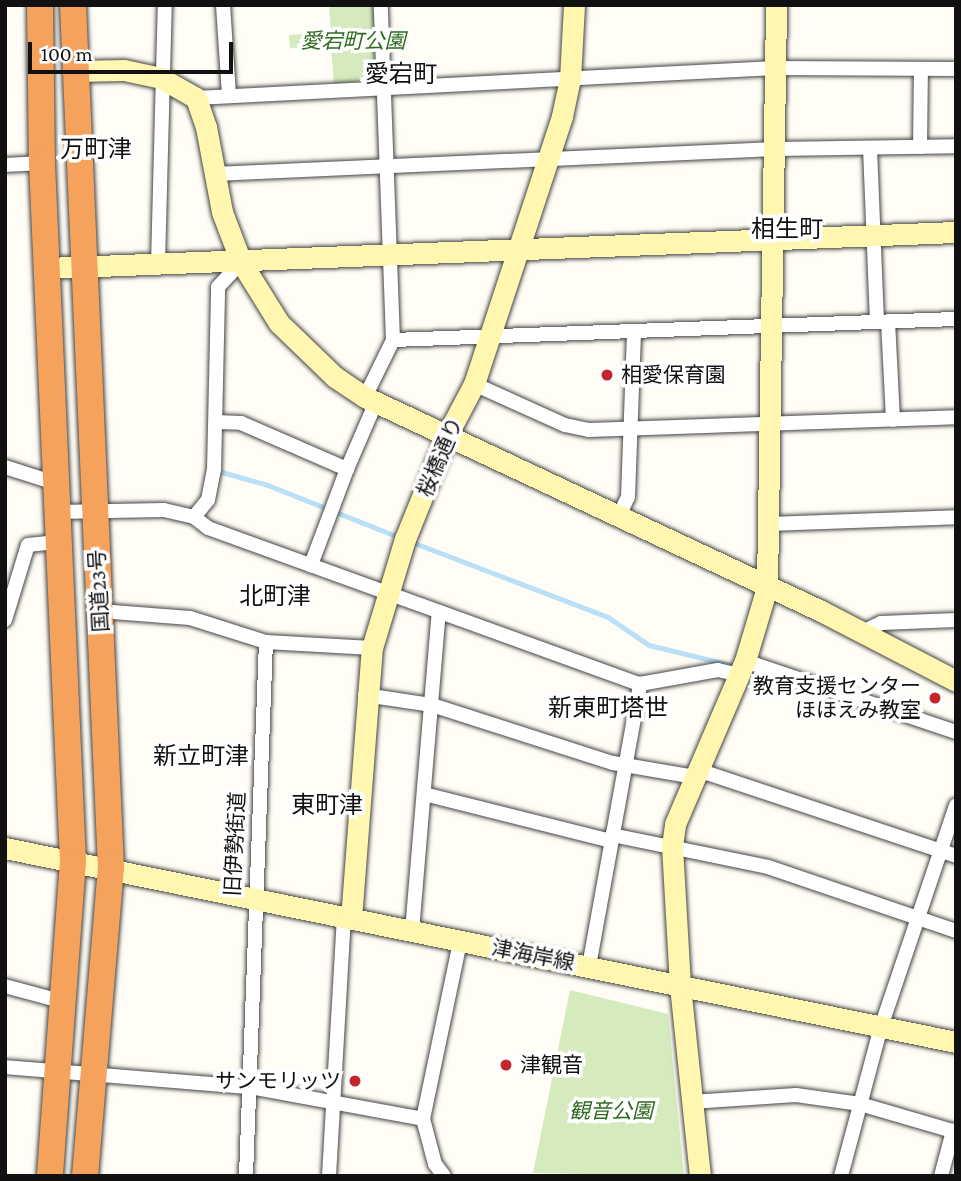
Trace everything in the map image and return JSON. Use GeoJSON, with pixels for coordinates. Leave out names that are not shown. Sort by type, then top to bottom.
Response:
{"type":"FeatureCollection","features":[{"type":"Feature","properties":{"kind":"highway","name":"国道23号"},"geometry":{"type":"LineString","coordinates":[[40,5],[42,163],[73,860],[50,1176]]}},
{"type":"Feature","properties":{"kind":"highway","name":"国道23号"},"geometry":{"type":"LineString","coordinates":[[73,5],[111,867],[85,1176]]}},
{"type":"Feature","properties":{"kind":"street"},"geometry":{"type":"LineString","coordinates":[[158,264],[165,5]]}},
{"type":"Feature","properties":{"kind":"street"},"geometry":{"type":"LineString","coordinates":[[223,5],[229,96]]}},
{"type":"Feature","properties":{"kind":"street"},"geometry":{"type":"LineString","coordinates":[[311,565],[393,340],[381,5]]}},
{"type":"Feature","properties":{"kind":"street","name":"桜橋通り"},"geometry":{"type":"LineString","coordinates":[[348,918],[365,695],[372,648],[386,592],[447,435],[474,384],[547,159],[570,79],[574,5]]}},
{"type":"Feature","properties":{"kind":"street"},"geometry":{"type":"LineString","coordinates":[[700,1176],[680,985],[672,846],[675,824],[742,668],[767,587],[776,5]]}},
{"type":"Feature","properties":{"kind":"street"},"geometry":{"type":"LineString","coordinates":[[76,71],[124,70],[161,78],[195,98],[775,68],[956,69]]}},
{"type":"Feature","properties":{"kind":"street"},"geometry":{"type":"LineString","coordinates":[[920,69],[920,147]]}},
{"type":"Feature","properties":{"kind":"street"},"geometry":{"type":"LineString","coordinates":[[195,98],[222,212],[240,262],[258,293],[303,349],[370,399],[862,632],[956,681]]}},
{"type":"Feature","properties":{"kind":"street"},"geometry":{"type":"LineString","coordinates":[[215,174],[775,149],[956,146]]}},
{"type":"Feature","properties":{"kind":"street"},"geometry":{"type":"LineString","coordinates":[[870,148],[874,235],[893,419]]}},
{"type":"Feature","properties":{"kind":"street"},"geometry":{"type":"LineString","coordinates":[[5,165],[42,163]]}},
{"type":"Feature","properties":{"kind":"street"},"geometry":{"type":"LineString","coordinates":[[47,268],[956,232]]}},
{"type":"Feature","properties":{"kind":"street"},"geometry":{"type":"LineString","coordinates":[[194,517],[208,499],[216,422],[218,287],[240,262]]}},
{"type":"Feature","properties":{"kind":"street"},"geometry":{"type":"LineString","coordinates":[[393,340],[956,319]]}},
{"type":"Feature","properties":{"kind":"street"},"geometry":{"type":"LineString","coordinates":[[618,516],[628,497],[634,331]]}},
{"type":"Feature","properties":{"kind":"street"},"geometry":{"type":"LineString","coordinates":[[474,384],[565,425],[589,430],[956,417]]}},
{"type":"Feature","properties":{"kind":"street"},"geometry":{"type":"LineString","coordinates":[[216,422],[241,423],[347,469]]}},
{"type":"Feature","properties":{"kind":"street"},"geometry":{"type":"LineString","coordinates":[[5,467],[55,483]]}},
{"type":"Feature","properties":{"kind":"street"},"geometry":{"type":"LineString","coordinates":[[57,512],[164,510],[194,517],[208,528],[640,684],[742,668],[956,732]]}},
{"type":"Feature","properties":{"kind":"street"},"geometry":{"type":"LineString","coordinates":[[769,524],[956,517]]}},
{"type":"Feature","properties":{"kind":"street"},"geometry":{"type":"LineString","coordinates":[[5,620],[28,545],[58,542]]}},
{"type":"Feature","properties":{"kind":"street"},"geometry":{"type":"LineString","coordinates":[[100,611],[190,618],[266,642],[372,648]]}},
{"type":"Feature","properties":{"kind":"street"},"geometry":{"type":"LineString","coordinates":[[412,931],[439,612]]}},
{"type":"Feature","properties":{"kind":"street"},"geometry":{"type":"LineString","coordinates":[[862,632],[881,623],[956,620]]}},
{"type":"Feature","properties":{"kind":"street","name":"旧伊勢街道"},"geometry":{"type":"LineString","coordinates":[[246,1176],[254,898],[266,642]]}},
{"type":"Feature","properties":{"kind":"street"},"geometry":{"type":"LineString","coordinates":[[589,966],[640,684]]}},
{"type":"Feature","properties":{"kind":"street"},"geometry":{"type":"LineString","coordinates":[[365,695],[432,705],[625,765],[696,774],[956,856]]}},
{"type":"Feature","properties":{"kind":"street"},"geometry":{"type":"LineString","coordinates":[[424,793],[611,838],[672,846],[768,867],[956,931]]}},
{"type":"Feature","properties":{"kind":"street"},"geometry":{"type":"LineString","coordinates":[[841,1176],[881,1027],[956,805]]}},
{"type":"Feature","properties":{"kind":"street","name":"津海岸線"},"geometry":{"type":"LineString","coordinates":[[5,848],[111,867],[460,942],[956,1042]]}},
{"type":"Feature","properties":{"kind":"street"},"geometry":{"type":"LineString","coordinates":[[329,1176],[348,918]]}},
{"type":"Feature","properties":{"kind":"street"},"geometry":{"type":"LineString","coordinates":[[444,1176],[435,1164],[423,1119],[460,942]]}},
{"type":"Feature","properties":{"kind":"street"},"geometry":{"type":"LineString","coordinates":[[5,986],[64,1002]]}},
{"type":"Feature","properties":{"kind":"street"},"geometry":{"type":"LineString","coordinates":[[5,1068],[249,1087],[423,1119]]}},
{"type":"Feature","properties":{"kind":"street"},"geometry":{"type":"LineString","coordinates":[[691,1102],[796,1095],[860,1104],[954,1131],[941,1176]]}},
{"type":"Feature","properties":{"kind":"green space","name":"愛宕町公園"},"geometry":{"type":"Polygon","coordinates":[[[329,5],[375,5],[377,78],[373,83],[334,86],[331,46],[290,48],[289,35],[331,32],[329,5]]]}},
{"type":"Feature","properties":{"kind":"green space","name":"観音公園"},"geometry":{"type":"Polygon","coordinates":[[[570,990],[668,1014],[684,1176],[533,1173],[570,990]]]}},
{"type":"Feature","properties":{"kind":"waterway"},"geometry":{"type":"LineString","coordinates":[[215,470],[268,485],[401,538]]}},
{"type":"Feature","properties":{"kind":"waterway"},"geometry":{"type":"LineString","coordinates":[[412,542],[608,617],[649,645],[735,666]]}},
{"type":"Feature","properties":{"kind":"place","name":"相愛保育園"},"geometry":{"type":"Point","coordinates":[607,375]}},
{"type":"Feature","properties":{"kind":"place","name":"教育支援センター ほほえみ教室"},"geometry":{"type":"Point","coordinates":[935,698]}},
{"type":"Feature","properties":{"kind":"place","name":"津観音"},"geometry":{"type":"Point","coordinates":[506,1065]}},
{"type":"Feature","properties":{"kind":"place","name":"サンモリッツ"},"geometry":{"type":"Point","coordinates":[355,1081]}},
{"type":"Feature","properties":{"kind":"district","name":"愛宕町"},"geometry":{"type":"Point","coordinates":[401,74]}},
{"type":"Feature","properties":{"kind":"district","name":"万町津"},"geometry":{"type":"Point","coordinates":[96,149]}},
{"type":"Feature","properties":{"kind":"district","name":"相生町"},"geometry":{"type":"Point","coordinates":[787,229]}},
{"type":"Feature","properties":{"kind":"district","name":"北町津"},"geometry":{"type":"Point","coordinates":[275,596]}},
{"type":"Feature","properties":{"kind":"district","name":"新東町塔世"},"geometry":{"type":"Point","coordinates":[608,708]}},
{"type":"Feature","properties":{"kind":"district","name":"新立町津"},"geometry":{"type":"Point","coordinates":[201,756]}},
{"type":"Feature","properties":{"kind":"district","name":"東町津"},"geometry":{"type":"Point","coordinates":[327,805]}}]}
